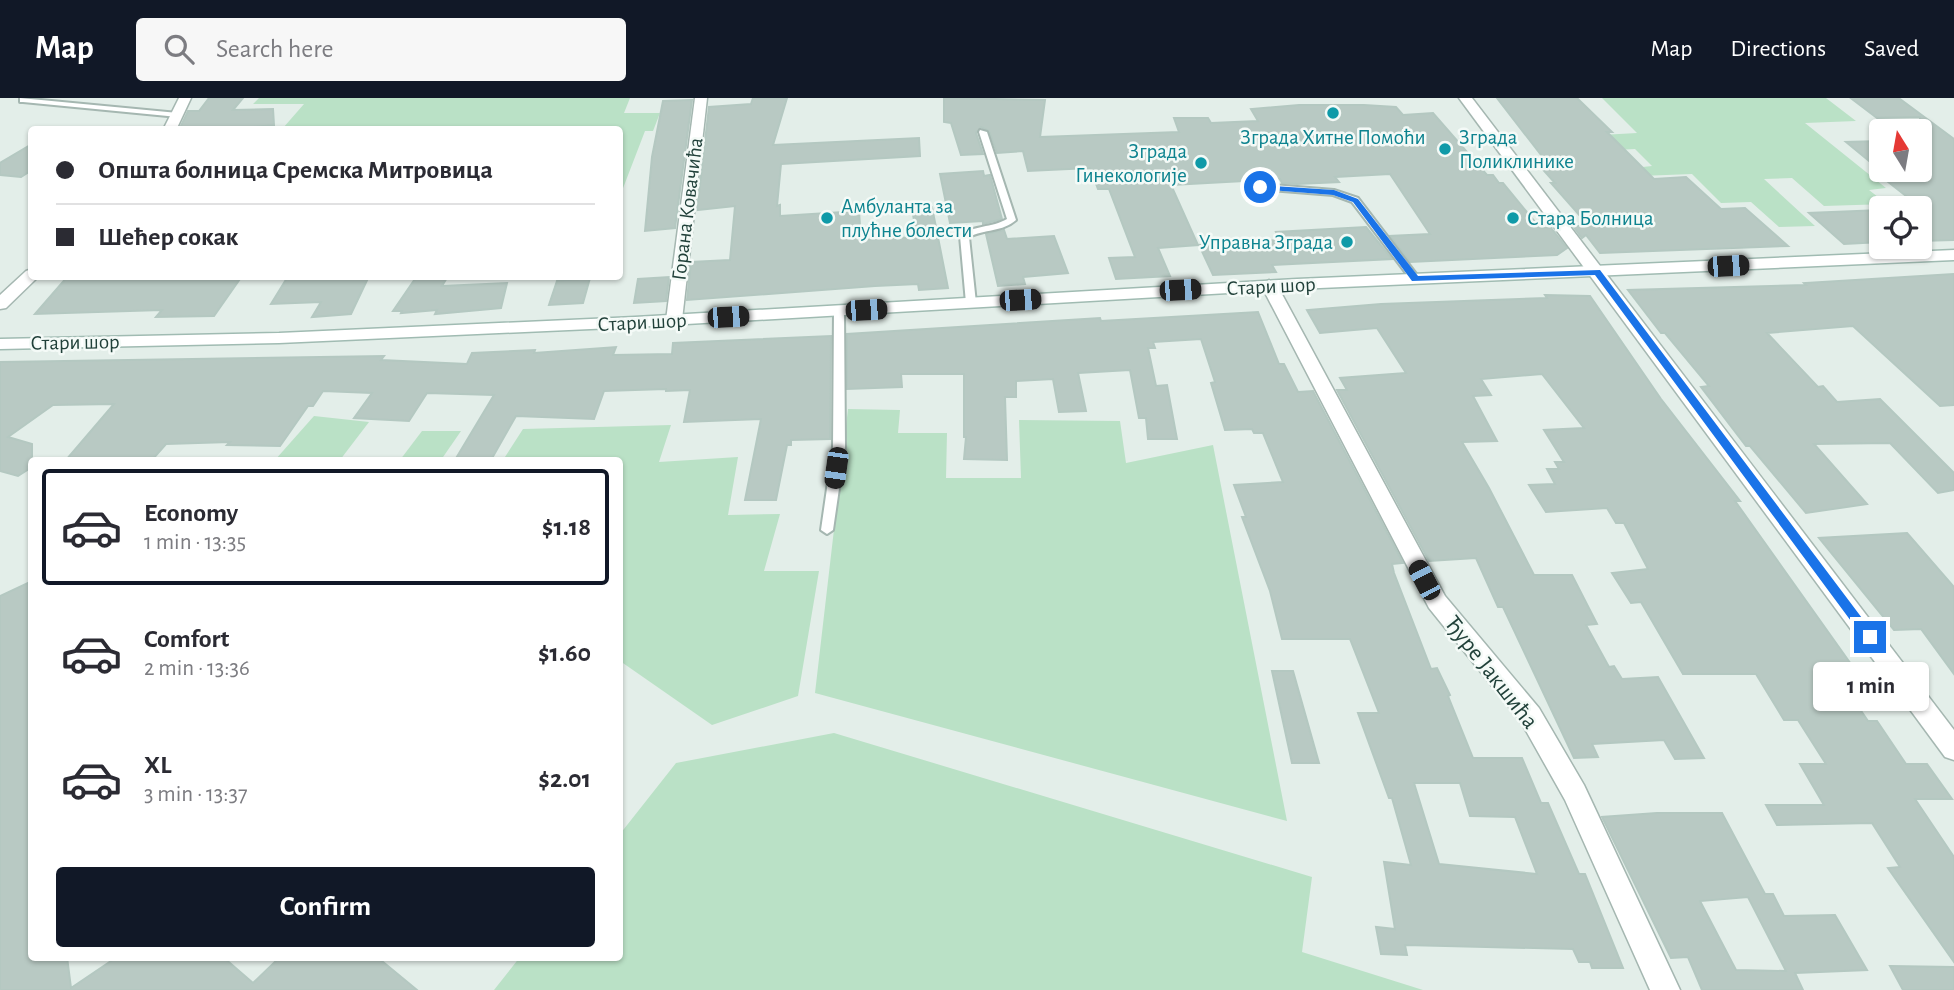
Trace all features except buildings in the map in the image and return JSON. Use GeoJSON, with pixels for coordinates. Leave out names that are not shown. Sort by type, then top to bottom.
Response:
{"type":"FeatureCollection","features":[{"type":"Feature","properties":{"kind":"street"},"geometry":{"type":"LineString","coordinates":[[171,126],[185,98]]}},
{"type":"Feature","properties":{"kind":"street","name":"Горана Ковачића"},"geometry":{"type":"LineString","coordinates":[[674,320],[701,98]]}},
{"type":"Feature","properties":{"kind":"street"},"geometry":{"type":"LineString","coordinates":[[1465,98],[1954,749]]}},
{"type":"Feature","properties":{"kind":"street","name":"Стари шор"},"geometry":{"type":"LineString","coordinates":[[0,344],[279,338],[674,320],[1269,285],[1954,255]]}},
{"type":"Feature","properties":{"kind":"street"},"geometry":{"type":"LineString","coordinates":[[0,304],[28,278]]}},
{"type":"Feature","properties":{"kind":"street","name":"Ђуре Јакшића"},"geometry":{"type":"LineString","coordinates":[[1269,285],[1437,603],[1530,715],[1575,793],[1665,990]]}},
{"type":"Feature","properties":{"kind":"lane"},"geometry":{"type":"LineString","coordinates":[[23,100],[178,115]]}},
{"type":"Feature","properties":{"kind":"lane"},"geometry":{"type":"LineString","coordinates":[[971,303],[964,236],[977,228],[1004,226],[1012,220],[983,132]]}},
{"type":"Feature","properties":{"kind":"lane"},"geometry":{"type":"LineString","coordinates":[[1260,187],[1334,192],[1356,200],[1415,279]]}},
{"type":"Feature","properties":{"kind":"lane"},"geometry":{"type":"LineString","coordinates":[[827,530],[839,447],[839,311]]}},
{"type":"Feature","properties":{"kind":"green space"},"geometry":{"type":"Polygon","coordinates":[[[259,98],[630,98],[624,113],[660,113],[653,131],[645,131],[623,188],[623,126],[285,126],[304,104],[253,104],[259,98]]]}},
{"type":"Feature","properties":{"kind":"green space"},"geometry":{"type":"Polygon","coordinates":[[[1602,98],[1826,98],[1856,121],[1805,123],[1869,174],[1869,182],[1879,182],[1886,188],[1869,190],[1877,196],[1869,196],[1869,205],[1824,206],[1792,178],[1764,179],[1815,226],[1779,227],[1751,202],[1721,203],[1692,174],[1640,176],[1633,168],[1652,166],[1635,149],[1616,150],[1601,135],[1637,133],[1602,98]]]}},
{"type":"Feature","properties":{"kind":"green space"},"geometry":{"type":"Polygon","coordinates":[[[848,409],[900,410],[898,433],[947,433],[946,478],[1021,478],[1019,420],[1120,421],[1126,463],[1213,445],[1287,821],[815,693],[848,409]]]}},
{"type":"Feature","properties":{"kind":"green space"},"geometry":{"type":"Polygon","coordinates":[[[314,416],[369,422],[342,457],[278,457],[314,416]]]}},
{"type":"Feature","properties":{"kind":"green space"},"geometry":{"type":"Polygon","coordinates":[[[671,425],[659,462],[738,457],[728,515],[780,514],[764,571],[819,571],[798,696],[712,725],[623,663],[623,457],[505,457],[523,429],[671,425]]]}},
{"type":"Feature","properties":{"kind":"green space"},"geometry":{"type":"Polygon","coordinates":[[[422,431],[461,431],[443,457],[402,457],[422,431]]]}},
{"type":"Feature","properties":{"kind":"green space"},"geometry":{"type":"Polygon","coordinates":[[[834,733],[1312,877],[1302,952],[1423,990],[494,990],[517,961],[623,961],[623,830],[676,763],[834,733]]]}},
{"type":"Feature","properties":{"kind":"place","name":"Зграда Хитне Помоћи"},"geometry":{"type":"Point","coordinates":[1333,113]}},
{"type":"Feature","properties":{"kind":"place","name":"Зграда Поликлинике"},"geometry":{"type":"Point","coordinates":[1445,149]}},
{"type":"Feature","properties":{"kind":"place","name":"Зграда Гинекологије"},"geometry":{"type":"Point","coordinates":[1201,163]}},
{"type":"Feature","properties":{"kind":"place","name":"Амбуланта за плућне болести"},"geometry":{"type":"Point","coordinates":[827,218]}},
{"type":"Feature","properties":{"kind":"place","name":"Стара Болница"},"geometry":{"type":"Point","coordinates":[1513,218]}},
{"type":"Feature","properties":{"kind":"place","name":"Управна Зграда"},"geometry":{"type":"Point","coordinates":[1347,242]}},
{"type":"Feature","properties":{"kind":"route"},"geometry":{"type":"LineString","coordinates":[[1260,187],[1334,192],[1356,200],[1415,279],[1597,272],[1870,637]]}}]}
